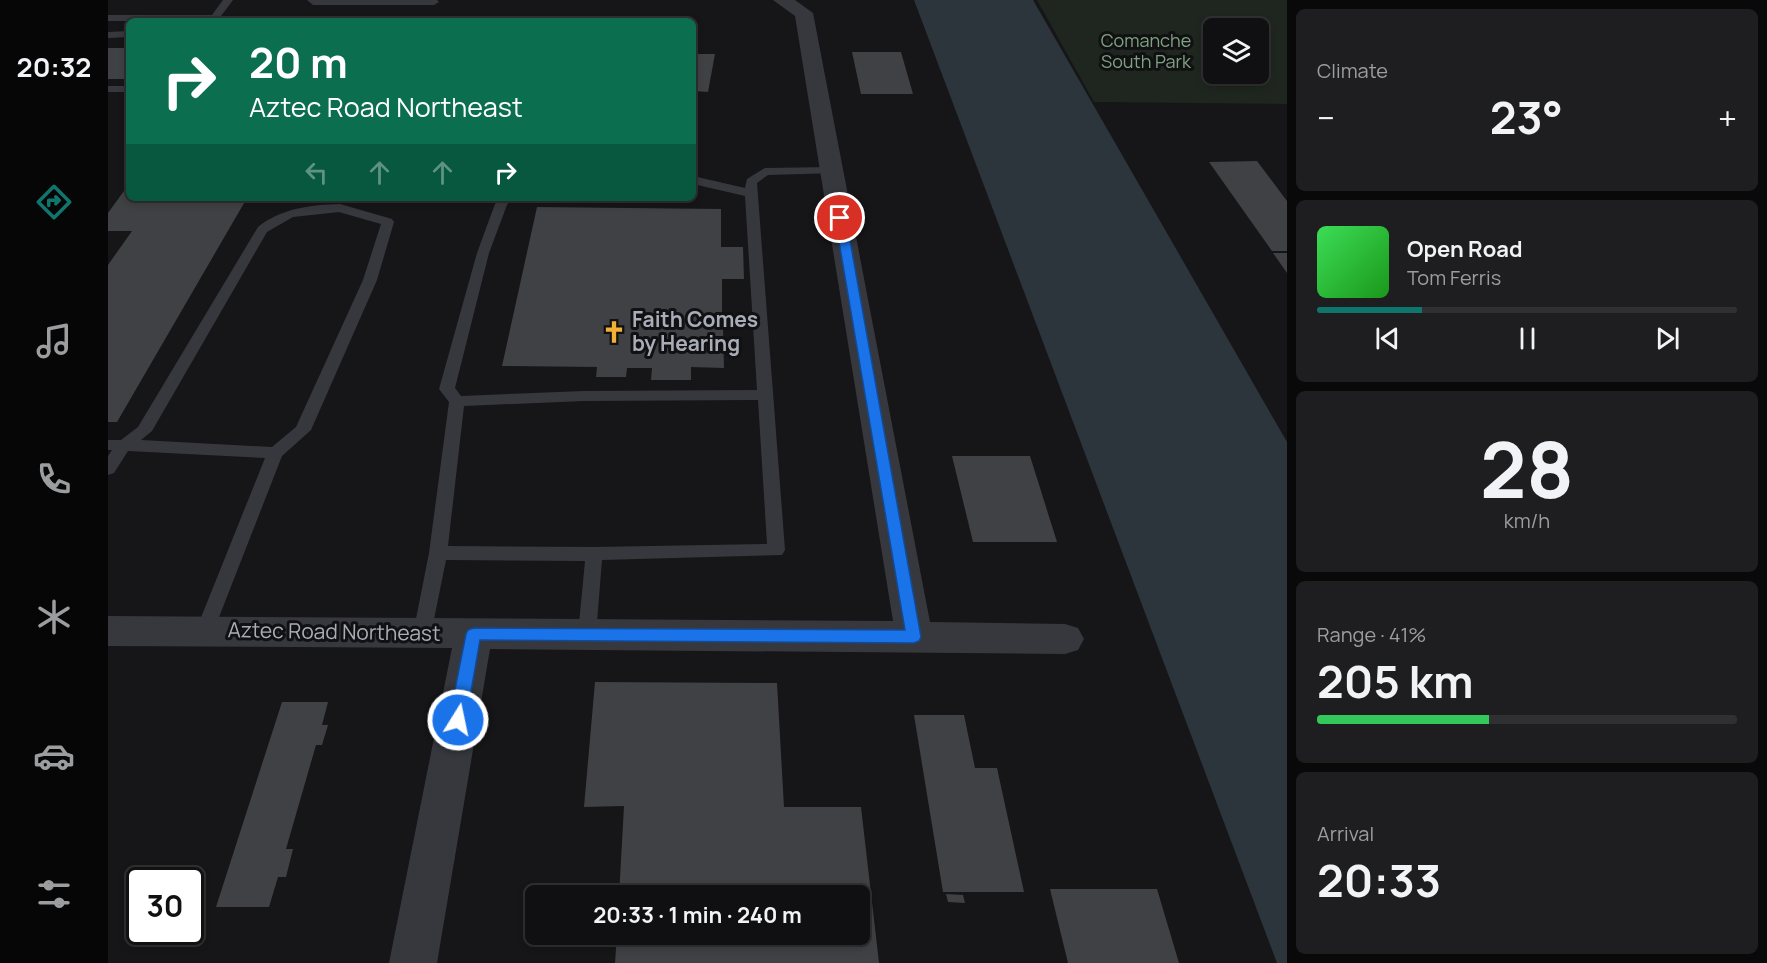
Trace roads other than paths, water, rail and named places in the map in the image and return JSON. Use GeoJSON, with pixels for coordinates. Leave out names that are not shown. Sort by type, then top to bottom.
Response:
{"type":"FeatureCollection","features":[{"type":"Feature","properties":{"kind":"street"},"geometry":{"type":"LineString","coordinates":[[782,0],[804,13],[914,637]]}},
{"type":"Feature","properties":{"kind":"street","name":"Aztec Road Northeast"},"geometry":{"type":"LineString","coordinates":[[108,631],[205,630],[1065,639]]}},
{"type":"Feature","properties":{"kind":"street"},"geometry":{"type":"LineString","coordinates":[[412,963],[474,634]]}},
{"type":"Feature","properties":{"kind":"lane"},"geometry":{"type":"LineString","coordinates":[[215,18],[228,0]]}},
{"type":"Feature","properties":{"kind":"lane"},"geometry":{"type":"LineString","coordinates":[[312,0],[434,2]]}},
{"type":"Feature","properties":{"kind":"lane"},"geometry":{"type":"LineString","coordinates":[[108,18],[126,19]]}},
{"type":"Feature","properties":{"kind":"lane"},"geometry":{"type":"LineString","coordinates":[[108,35],[126,34]]}},
{"type":"Feature","properties":{"kind":"lane"},"geometry":{"type":"LineString","coordinates":[[108,89],[126,89]]}},
{"type":"Feature","properties":{"kind":"lane"},"geometry":{"type":"LineString","coordinates":[[438,553],[594,554],[776,550],[752,182],[765,172],[832,171]]}},
{"type":"Feature","properties":{"kind":"lane"},"geometry":{"type":"LineString","coordinates":[[696,181],[751,194]]}},
{"type":"Feature","properties":{"kind":"lane"},"geometry":{"type":"LineString","coordinates":[[422,634],[438,553],[457,401],[447,388],[483,253],[504,201]]}},
{"type":"Feature","properties":{"kind":"lane"},"geometry":{"type":"LineString","coordinates":[[108,469],[116,445],[144,431],[262,230],[273,219],[301,209],[340,208],[388,222],[370,280],[303,430],[275,453],[240,536],[205,630]]}},
{"type":"Feature","properties":{"kind":"lane"},"geometry":{"type":"LineString","coordinates":[[457,401],[584,396],[765,395]]}},
{"type":"Feature","properties":{"kind":"lane"},"geometry":{"type":"LineString","coordinates":[[116,445],[275,453]]}},
{"type":"Feature","properties":{"kind":"lane"},"geometry":{"type":"LineString","coordinates":[[587,634],[594,554]]}},
{"type":"Feature","properties":{"kind":"place","name":"Faith Comes by Hearing"},"geometry":{"type":"Point","coordinates":[614,332]}},
{"type":"Feature","properties":{"kind":"park label","name":"Comanche South Park"},"geometry":{"type":"Point","coordinates":[1146,51]}}]}
